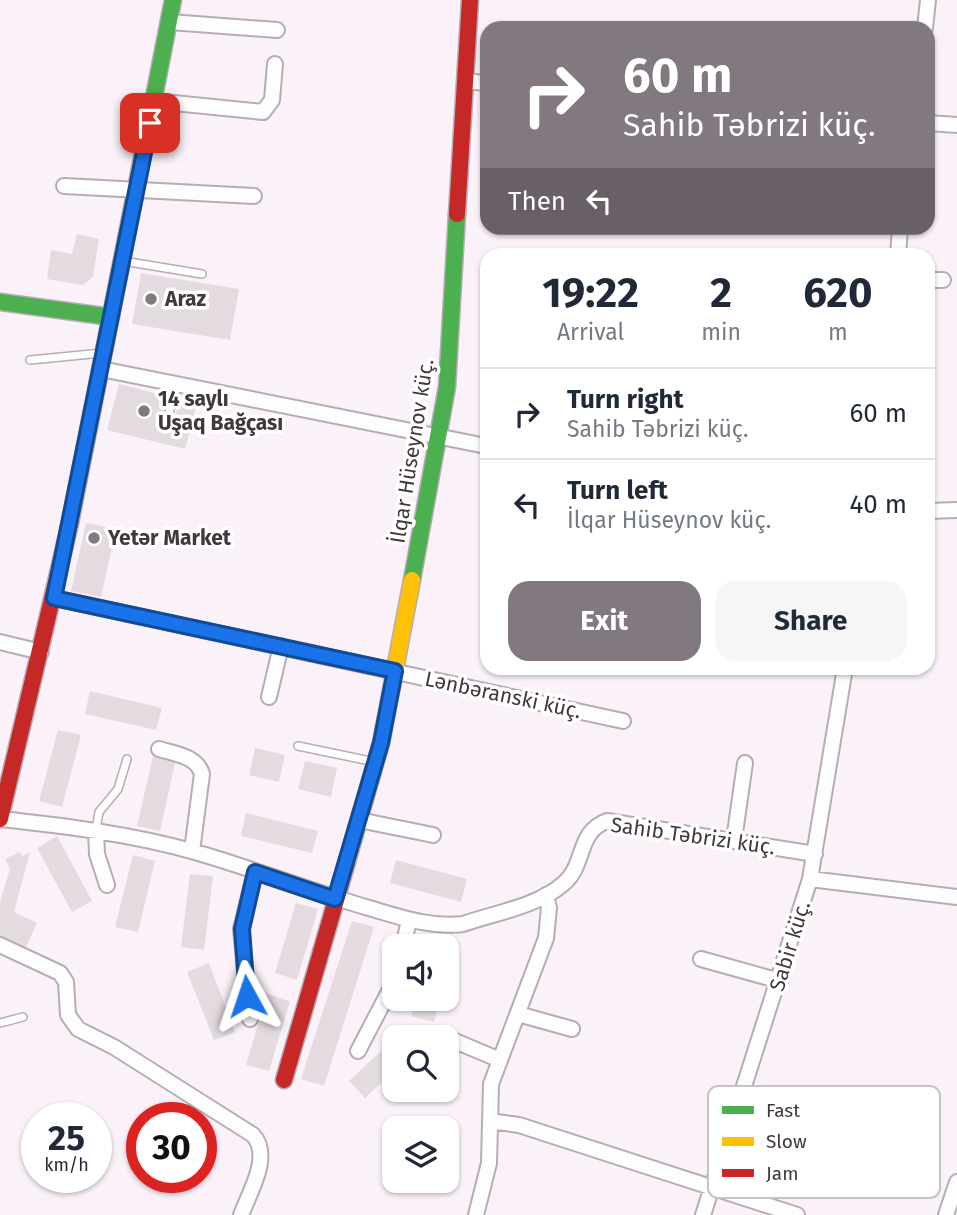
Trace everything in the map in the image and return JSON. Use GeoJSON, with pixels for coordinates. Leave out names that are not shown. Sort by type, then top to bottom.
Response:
{"type":"FeatureCollection","features":[{"type":"Feature","properties":{"kind":"street"},"geometry":{"type":"LineString","coordinates":[[0,819],[54,598],[173,0]]}},
{"type":"Feature","properties":{"kind":"street","name":"İlqar Hüseynov küç."},"geometry":{"type":"LineString","coordinates":[[284,1080],[376,762],[440,436],[447,387],[470,0]]}},
{"type":"Feature","properties":{"kind":"street"},"geometry":{"type":"LineString","coordinates":[[926,21],[928,0]]}},
{"type":"Feature","properties":{"kind":"street"},"geometry":{"type":"LineString","coordinates":[[170,22],[277,30]]}},
{"type":"Feature","properties":{"kind":"street"},"geometry":{"type":"LineString","coordinates":[[155,101],[263,112],[269,108],[272,100],[275,64]]}},
{"type":"Feature","properties":{"kind":"street"},"geometry":{"type":"LineString","coordinates":[[465,81],[480,82]]}},
{"type":"Feature","properties":{"kind":"street"},"geometry":{"type":"LineString","coordinates":[[935,123],[957,125]]}},
{"type":"Feature","properties":{"kind":"street"},"geometry":{"type":"LineString","coordinates":[[64,186],[254,196]]}},
{"type":"Feature","properties":{"kind":"street"},"geometry":{"type":"LineString","coordinates":[[935,280],[943,279]]}},
{"type":"Feature","properties":{"kind":"street"},"geometry":{"type":"LineString","coordinates":[[0,302],[111,317]]}},
{"type":"Feature","properties":{"kind":"street"},"geometry":{"type":"LineString","coordinates":[[103,361],[176,384],[480,445]]}},
{"type":"Feature","properties":{"kind":"street"},"geometry":{"type":"LineString","coordinates":[[935,511],[957,510]]}},
{"type":"Feature","properties":{"kind":"street","name":"Lənbəranski küç."},"geometry":{"type":"LineString","coordinates":[[54,598],[623,721]]}},
{"type":"Feature","properties":{"kind":"street"},"geometry":{"type":"LineString","coordinates":[[0,642],[41,652]]}},
{"type":"Feature","properties":{"kind":"street"},"geometry":{"type":"LineString","coordinates":[[269,697],[282,646]]}},
{"type":"Feature","properties":{"kind":"street","name":"Sabir küç."},"geometry":{"type":"LineString","coordinates":[[746,1086],[810,879],[844,675]]}},
{"type":"Feature","properties":{"kind":"street"},"geometry":{"type":"LineString","coordinates":[[159,748],[194,761],[200,766],[202,774],[192,851]]}},
{"type":"Feature","properties":{"kind":"street"},"geometry":{"type":"LineString","coordinates":[[734,840],[745,763]]}},
{"type":"Feature","properties":{"kind":"street","name":"Sahib Təbrizi küç."},"geometry":{"type":"LineString","coordinates":[[0,819],[96,830],[192,851],[335,899],[432,924],[463,924],[546,895],[566,882],[591,829],[607,821],[815,854]]}},
{"type":"Feature","properties":{"kind":"street"},"geometry":{"type":"LineString","coordinates":[[359,820],[433,835]]}},
{"type":"Feature","properties":{"kind":"street"},"geometry":{"type":"LineString","coordinates":[[96,830],[97,854],[107,885]]}},
{"type":"Feature","properties":{"kind":"street"},"geometry":{"type":"LineString","coordinates":[[250,1019],[242,929],[255,872]]}},
{"type":"Feature","properties":{"kind":"street"},"geometry":{"type":"LineString","coordinates":[[810,879],[957,897]]}},
{"type":"Feature","properties":{"kind":"street"},"geometry":{"type":"LineString","coordinates":[[475,1215],[489,1163],[489,1097],[545,939],[549,908],[546,895]]}},
{"type":"Feature","properties":{"kind":"street"},"geometry":{"type":"LineString","coordinates":[[405,934],[409,920]]}},
{"type":"Feature","properties":{"kind":"street"},"geometry":{"type":"LineString","coordinates":[[0,945],[60,973],[65,982],[68,1015],[78,1029],[114,1046],[253,1135],[260,1143],[262,1157],[241,1215]]}},
{"type":"Feature","properties":{"kind":"street"},"geometry":{"type":"LineString","coordinates":[[701,959],[780,981]]}},
{"type":"Feature","properties":{"kind":"street"},"geometry":{"type":"LineString","coordinates":[[358,1051],[382,1005]]}},
{"type":"Feature","properties":{"kind":"street"},"geometry":{"type":"LineString","coordinates":[[517,1014],[572,1029]]}},
{"type":"Feature","properties":{"kind":"street"},"geometry":{"type":"LineString","coordinates":[[459,1043],[500,1060]]}},
{"type":"Feature","properties":{"kind":"street"},"geometry":{"type":"LineString","coordinates":[[490,1121],[519,1125],[708,1188]]}},
{"type":"Feature","properties":{"kind":"street"},"geometry":{"type":"LineString","coordinates":[[946,1215],[957,1182]]}},
{"type":"Feature","properties":{"kind":"street","name":"Sabir küç."},"geometry":{"type":"LineString","coordinates":[[704,1215],[709,1198]]}},
{"type":"Feature","properties":{"kind":"street"},"geometry":{"type":"LineString","coordinates":[[741,1198],[797,1215]]}},
{"type":"Feature","properties":{"kind":"lane"},"geometry":{"type":"LineString","coordinates":[[122,261],[202,274]]}},
{"type":"Feature","properties":{"kind":"lane"},"geometry":{"type":"LineString","coordinates":[[30,360],[103,361]]}},
{"type":"Feature","properties":{"kind":"lane"},"geometry":{"type":"LineString","coordinates":[[169,414],[176,384]]}},
{"type":"Feature","properties":{"kind":"lane"},"geometry":{"type":"LineString","coordinates":[[298,746],[376,762]]}},
{"type":"Feature","properties":{"kind":"lane"},"geometry":{"type":"LineString","coordinates":[[96,830],[99,812],[118,789],[127,759]]}},
{"type":"Feature","properties":{"kind":"lane"},"geometry":{"type":"LineString","coordinates":[[0,1023],[23,1017]]}},
{"type":"Feature","properties":{"kind":"building"},"geometry":{"type":"Polygon","coordinates":[[[77,234],[99,239],[93,277],[83,285],[47,279],[51,250],[72,254],[77,234]]]}},
{"type":"Feature","properties":{"kind":"building"},"geometry":{"type":"Polygon","coordinates":[[[141,273],[239,289],[230,340],[132,324],[141,273]]]}},
{"type":"Feature","properties":{"kind":"building"},"geometry":{"type":"Polygon","coordinates":[[[119,384],[167,396],[163,415],[168,420],[175,416],[181,395],[198,398],[185,449],[107,430],[119,384]]]}},
{"type":"Feature","properties":{"kind":"building"},"geometry":{"type":"Polygon","coordinates":[[[86,523],[116,529],[101,597],[71,591],[86,523]]]}},
{"type":"Feature","properties":{"kind":"building"},"geometry":{"type":"Polygon","coordinates":[[[90,691],[162,708],[156,730],[85,714],[90,691]]]}},
{"type":"Feature","properties":{"kind":"building"},"geometry":{"type":"Polygon","coordinates":[[[58,730],[81,735],[62,807],[39,801],[58,730]]]}},
{"type":"Feature","properties":{"kind":"building"},"geometry":{"type":"Polygon","coordinates":[[[255,748],[285,755],[279,782],[249,775],[255,748]]]}},
{"type":"Feature","properties":{"kind":"building"},"geometry":{"type":"Polygon","coordinates":[[[153,756],[175,763],[160,831],[137,826],[153,756]]]}},
{"type":"Feature","properties":{"kind":"building"},"geometry":{"type":"Polygon","coordinates":[[[305,761],[337,768],[331,797],[298,789],[305,761]]]}},
{"type":"Feature","properties":{"kind":"building"},"geometry":{"type":"Polygon","coordinates":[[[246,813],[318,831],[312,853],[241,836],[246,813]]]}},
{"type":"Feature","properties":{"kind":"building"},"geometry":{"type":"Polygon","coordinates":[[[57,836],[92,901],[72,912],[37,848],[57,836]]]}},
{"type":"Feature","properties":{"kind":"building"},"geometry":{"type":"Polygon","coordinates":[[[20,852],[22,856],[30,852],[14,912],[37,923],[26,947],[0,935],[0,902],[10,869],[5,859],[20,852]]]}},
{"type":"Feature","properties":{"kind":"building"},"geometry":{"type":"Polygon","coordinates":[[[133,855],[155,861],[138,932],[115,927],[133,855]]]}},
{"type":"Feature","properties":{"kind":"building"},"geometry":{"type":"Polygon","coordinates":[[[396,860],[467,879],[461,902],[390,883],[396,860]]]}},
{"type":"Feature","properties":{"kind":"building"},"geometry":{"type":"Polygon","coordinates":[[[190,874],[213,876],[204,950],[181,947],[190,874]]]}},
{"type":"Feature","properties":{"kind":"building"},"geometry":{"type":"Polygon","coordinates":[[[296,903],[318,909],[297,980],[275,973],[296,903]]]}},
{"type":"Feature","properties":{"kind":"building"},"geometry":{"type":"Polygon","coordinates":[[[352,921],[374,927],[324,1086],[301,1079],[352,921]]]}},
{"type":"Feature","properties":{"kind":"building"},"geometry":{"type":"Polygon","coordinates":[[[209,963],[235,1032],[214,1040],[187,972],[209,963]]]}},
{"type":"Feature","properties":{"kind":"building"},"geometry":{"type":"Polygon","coordinates":[[[267,994],[290,1001],[269,1071],[246,1065],[267,994]]]}},
{"type":"Feature","properties":{"kind":"building"},"geometry":{"type":"Polygon","coordinates":[[[412,1011],[437,1011],[434,1022],[411,1016],[412,1011]]]}},
{"type":"Feature","properties":{"kind":"building"},"geometry":{"type":"Polygon","coordinates":[[[382,1050],[382,1082],[365,1098],[349,1081],[382,1050]]]}},
{"type":"Feature","properties":{"kind":"traffic: fast"},"geometry":{"type":"LineString","coordinates":[[145,143],[173,0]]}},
{"type":"Feature","properties":{"kind":"traffic: fast"},"geometry":{"type":"LineString","coordinates":[[412,580],[447,387],[457,214]]}},
{"type":"Feature","properties":{"kind":"traffic: fast"},"geometry":{"type":"LineString","coordinates":[[0,302],[111,317]]}},
{"type":"Feature","properties":{"kind":"traffic: slow"},"geometry":{"type":"LineString","coordinates":[[70,523],[145,143]]}},
{"type":"Feature","properties":{"kind":"traffic: slow"},"geometry":{"type":"LineString","coordinates":[[347,862],[381,743],[412,580]]}},
{"type":"Feature","properties":{"kind":"traffic: jam"},"geometry":{"type":"LineString","coordinates":[[457,214],[470,0]]}},
{"type":"Feature","properties":{"kind":"traffic: jam"},"geometry":{"type":"LineString","coordinates":[[0,819],[70,523]]}},
{"type":"Feature","properties":{"kind":"traffic: jam"},"geometry":{"type":"LineString","coordinates":[[284,1080],[347,862]]}},
{"type":"Feature","properties":{"kind":"place","name":"Araz"},"geometry":{"type":"Point","coordinates":[151,299]}},
{"type":"Feature","properties":{"kind":"place","name":"14 saylı Uşaq Bağçası"},"geometry":{"type":"Point","coordinates":[144,411]}},
{"type":"Feature","properties":{"kind":"place","name":"Yetər Market"},"geometry":{"type":"Point","coordinates":[94,538]}},
{"type":"Feature","properties":{"kind":"route"},"geometry":{"type":"LineString","coordinates":[[150,123],[54,598],[395,671],[381,743],[335,899],[255,872],[243,914],[242,929],[247,996]]}}]}
